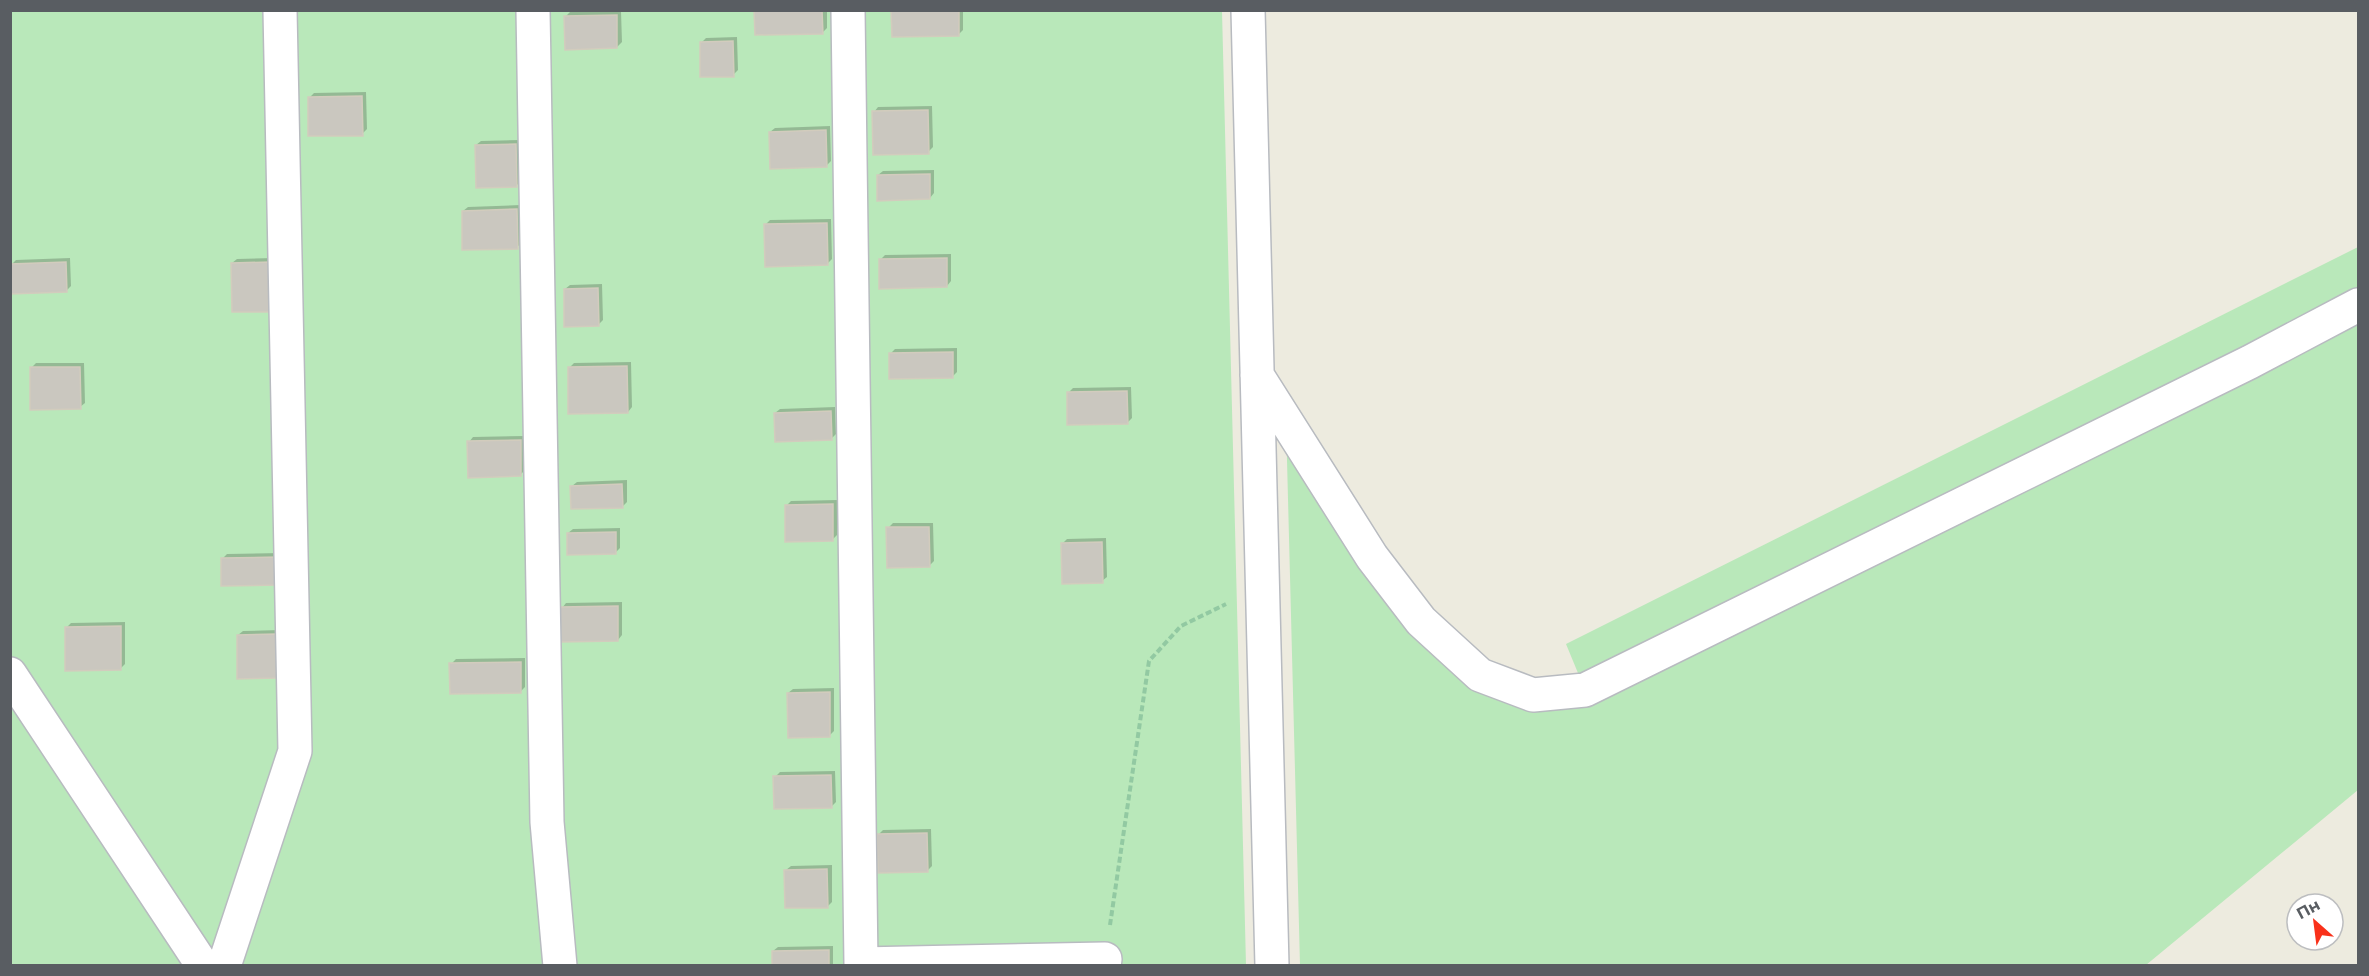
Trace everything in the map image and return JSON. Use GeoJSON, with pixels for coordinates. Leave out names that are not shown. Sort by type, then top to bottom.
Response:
{"type":"FeatureCollection","features":[{"type":"Feature","properties":{"kind":"street"},"geometry":{"type":"LineString","coordinates":[[224,966],[296,751],[280,10]]}},
{"type":"Feature","properties":{"kind":"street"},"geometry":{"type":"LineString","coordinates":[[533,10],[547,822],[560,966]]}},
{"type":"Feature","properties":{"kind":"street"},"geometry":{"type":"LineString","coordinates":[[848,10],[861,964],[1105,962]]}},
{"type":"Feature","properties":{"kind":"street"},"geometry":{"type":"LineString","coordinates":[[1248,10],[1272,966]]}},
{"type":"Feature","properties":{"kind":"street"},"geometry":{"type":"LineString","coordinates":[[1257,375],[1372,557],[1421,621],[1480,675],[1533,695],[1585,690],[2250,362],[2358,305]]}},
{"type":"Feature","properties":{"kind":"street"},"geometry":{"type":"LineString","coordinates":[[10,674],[203,966]]}},
{"type":"Feature","properties":{"kind":"path"},"geometry":{"type":"LineString","coordinates":[[1105,962],[1149,661],[1181,626],[1262,587]]}},
{"type":"Feature","properties":{"kind":"green space"},"geometry":{"type":"Polygon","coordinates":[[[10,11],[1222,11],[1246,965],[11,965],[10,11]]]}},
{"type":"Feature","properties":{"kind":"green space"},"geometry":{"type":"Polygon","coordinates":[[[2358,247],[2358,790],[2146,965],[1300,965],[1286,421],[1480,675],[1585,690],[1566,644],[2358,247]]]}},
{"type":"Feature","properties":{"kind":"building"},"geometry":{"type":"Polygon","coordinates":[[[754,10],[822,10],[823,34],[755,35],[754,10]]]}},
{"type":"Feature","properties":{"kind":"building"},"geometry":{"type":"Polygon","coordinates":[[[891,10],[959,10],[959,36],[892,37],[891,10]]]}},
{"type":"Feature","properties":{"kind":"building"},"geometry":{"type":"Polygon","coordinates":[[[617,15],[617,48],[565,50],[564,16],[617,15]]]}},
{"type":"Feature","properties":{"kind":"building"},"geometry":{"type":"Polygon","coordinates":[[[733,41],[734,77],[700,77],[700,42],[733,41]]]}},
{"type":"Feature","properties":{"kind":"building"},"geometry":{"type":"Polygon","coordinates":[[[362,96],[363,136],[308,136],[308,97],[362,96]]]}},
{"type":"Feature","properties":{"kind":"building"},"geometry":{"type":"Polygon","coordinates":[[[928,110],[929,154],[873,155],[872,111],[928,110]]]}},
{"type":"Feature","properties":{"kind":"building"},"geometry":{"type":"Polygon","coordinates":[[[826,130],[827,167],[770,169],[769,132],[826,130]]]}},
{"type":"Feature","properties":{"kind":"building"},"geometry":{"type":"Polygon","coordinates":[[[516,144],[517,187],[476,188],[475,145],[516,144]]]}},
{"type":"Feature","properties":{"kind":"building"},"geometry":{"type":"Polygon","coordinates":[[[930,174],[930,199],[877,201],[877,175],[930,174]]]}},
{"type":"Feature","properties":{"kind":"building"},"geometry":{"type":"Polygon","coordinates":[[[517,209],[518,249],[462,250],[462,211],[517,209]]]}},
{"type":"Feature","properties":{"kind":"building"},"geometry":{"type":"Polygon","coordinates":[[[827,223],[828,265],[765,267],[764,224],[827,223]]]}},
{"type":"Feature","properties":{"kind":"building"},"geometry":{"type":"Polygon","coordinates":[[[947,258],[947,287],[879,289],[879,259],[947,258]]]}},
{"type":"Feature","properties":{"kind":"building"},"geometry":{"type":"Polygon","coordinates":[[[66,262],[67,292],[10,294],[10,264],[66,262]]]}},
{"type":"Feature","properties":{"kind":"building"},"geometry":{"type":"Polygon","coordinates":[[[270,262],[271,312],[232,312],[231,263],[270,262]]]}},
{"type":"Feature","properties":{"kind":"building"},"geometry":{"type":"Polygon","coordinates":[[[598,288],[599,326],[564,327],[564,289],[598,288]]]}},
{"type":"Feature","properties":{"kind":"building"},"geometry":{"type":"Polygon","coordinates":[[[953,352],[953,378],[889,379],[889,353],[953,352]]]}},
{"type":"Feature","properties":{"kind":"building"},"geometry":{"type":"Polygon","coordinates":[[[627,366],[628,413],[568,414],[568,367],[627,366]]]}},
{"type":"Feature","properties":{"kind":"building"},"geometry":{"type":"Polygon","coordinates":[[[30,367],[80,367],[81,409],[30,410],[30,367]]]}},
{"type":"Feature","properties":{"kind":"building"},"geometry":{"type":"Polygon","coordinates":[[[1127,391],[1128,424],[1067,425],[1067,392],[1127,391]]]}},
{"type":"Feature","properties":{"kind":"building"},"geometry":{"type":"Polygon","coordinates":[[[831,411],[832,440],[775,442],[774,413],[831,411]]]}},
{"type":"Feature","properties":{"kind":"building"},"geometry":{"type":"Polygon","coordinates":[[[521,440],[521,476],[468,478],[467,441],[521,440]]]}},
{"type":"Feature","properties":{"kind":"building"},"geometry":{"type":"Polygon","coordinates":[[[622,484],[623,508],[571,509],[570,486],[622,484]]]}},
{"type":"Feature","properties":{"kind":"building"},"geometry":{"type":"Polygon","coordinates":[[[833,504],[833,541],[785,542],[785,505],[833,504]]]}},
{"type":"Feature","properties":{"kind":"building"},"geometry":{"type":"Polygon","coordinates":[[[886,527],[929,527],[930,567],[887,568],[886,527]]]}},
{"type":"Feature","properties":{"kind":"building"},"geometry":{"type":"Polygon","coordinates":[[[616,532],[616,554],[567,555],[567,533],[616,532]]]}},
{"type":"Feature","properties":{"kind":"building"},"geometry":{"type":"Polygon","coordinates":[[[1102,542],[1103,583],[1062,584],[1061,543],[1102,542]]]}},
{"type":"Feature","properties":{"kind":"building"},"geometry":{"type":"Polygon","coordinates":[[[278,557],[279,585],[221,586],[221,558],[278,557]]]}},
{"type":"Feature","properties":{"kind":"building"},"geometry":{"type":"Polygon","coordinates":[[[618,606],[618,641],[560,642],[560,607],[618,606]]]}},
{"type":"Feature","properties":{"kind":"building"},"geometry":{"type":"Polygon","coordinates":[[[121,626],[121,670],[65,671],[65,627],[121,626]]]}},
{"type":"Feature","properties":{"kind":"building"},"geometry":{"type":"Polygon","coordinates":[[[276,634],[277,678],[237,679],[237,635],[276,634]]]}},
{"type":"Feature","properties":{"kind":"building"},"geometry":{"type":"Polygon","coordinates":[[[521,662],[521,693],[450,694],[449,663],[521,662]]]}},
{"type":"Feature","properties":{"kind":"building"},"geometry":{"type":"Polygon","coordinates":[[[830,692],[830,737],[788,738],[787,693],[830,692]]]}},
{"type":"Feature","properties":{"kind":"building"},"geometry":{"type":"Polygon","coordinates":[[[831,775],[832,808],[774,809],[773,776],[831,775]]]}},
{"type":"Feature","properties":{"kind":"building"},"geometry":{"type":"Polygon","coordinates":[[[927,833],[928,872],[878,873],[877,834],[927,833]]]}},
{"type":"Feature","properties":{"kind":"building"},"geometry":{"type":"Polygon","coordinates":[[[827,869],[828,908],[785,908],[784,870],[827,869]]]}},
{"type":"Feature","properties":{"kind":"building"},"geometry":{"type":"Polygon","coordinates":[[[829,950],[829,966],[772,966],[772,951],[829,950]]]}}]}
